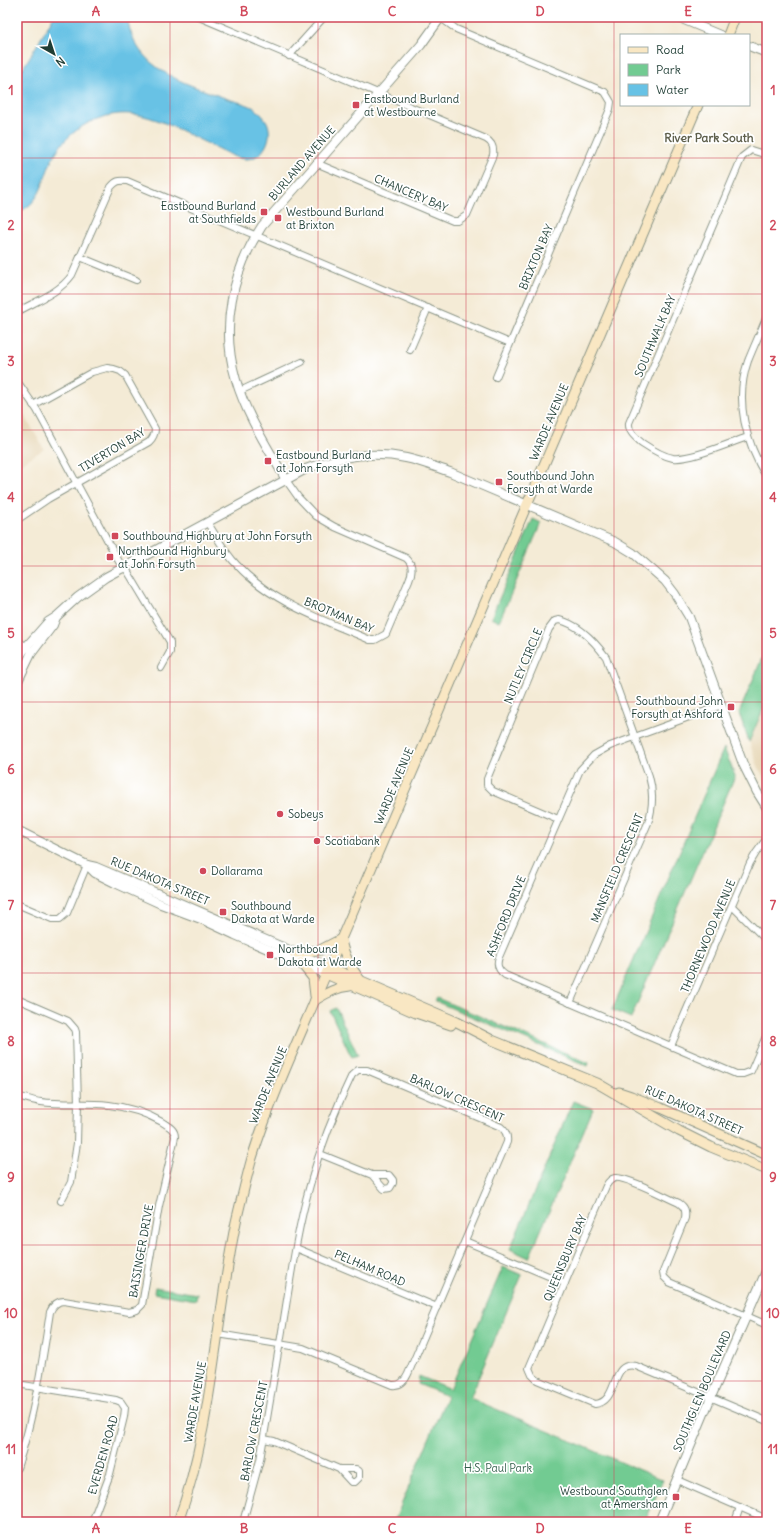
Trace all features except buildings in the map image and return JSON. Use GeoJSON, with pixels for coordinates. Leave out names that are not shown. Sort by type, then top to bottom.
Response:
{"type":"FeatureCollection","features":[{"type":"Feature","properties":{"kind":"main road"},"geometry":{"type":"LineString","coordinates":[[728,34],[735,17]]}},
{"type":"Feature","properties":{"kind":"main road","name":"WARDE AVENUE"},"geometry":{"type":"LineString","coordinates":[[178,1522],[193,1474],[204,1430],[236,1224],[252,1158],[279,1085],[315,1000],[698,106]]}},
{"type":"Feature","properties":{"kind":"main road"},"geometry":{"type":"LineString","coordinates":[[294,953],[320,950],[342,939],[342,946],[348,962],[362,982]]}},
{"type":"Feature","properties":{"kind":"main road"},"geometry":{"type":"LineString","coordinates":[[301,963],[313,978],[315,1000],[331,990],[342,986],[352,986]]}},
{"type":"Feature","properties":{"kind":"main road","name":"RUE DAKOTA STREET"},"geometry":{"type":"LineString","coordinates":[[328,971],[362,982],[591,1080],[679,1131],[767,1170]]}},
{"type":"Feature","properties":{"kind":"main road","name":"RUE DAKOTA STREET"},"geometry":{"type":"LineString","coordinates":[[328,971],[352,986],[416,1013],[483,1035]]}},
{"type":"Feature","properties":{"kind":"main road","name":"RUE DAKOTA STREET"},"geometry":{"type":"LineString","coordinates":[[610,1090],[649,1103],[767,1155]]}},
{"type":"Feature","properties":{"kind":"street"},"geometry":{"type":"LineString","coordinates":[[199,17],[378,93]]}},
{"type":"Feature","properties":{"kind":"street"},"geometry":{"type":"LineString","coordinates":[[289,56],[324,17]]}},
{"type":"Feature","properties":{"kind":"street"},"geometry":{"type":"LineString","coordinates":[[677,17],[718,34]]}},
{"type":"Feature","properties":{"kind":"street","name":"BURLAND AVENUE"},"geometry":{"type":"LineString","coordinates":[[286,480],[254,421],[236,380],[229,343],[230,309],[241,265],[256,235],[274,211],[421,45],[441,18]]}},
{"type":"Feature","properties":{"kind":"street","name":"BRIXTON BAY"},"geometry":{"type":"LineString","coordinates":[[441,18],[456,29],[605,92],[612,102],[510,343]]}},
{"type":"Feature","properties":{"kind":"street"},"geometry":{"type":"LineString","coordinates":[[750,46],[767,54]]}},
{"type":"Feature","properties":{"kind":"street","name":"CHANCERY BAY"},"geometry":{"type":"LineString","coordinates":[[316,163],[448,220],[458,220],[467,215],[493,155],[494,149],[490,141],[378,93]]}},
{"type":"Feature","properties":{"kind":"street","name":"SOUTHWALK BAY"},"geometry":{"type":"LineString","coordinates":[[748,437],[690,456],[673,458],[649,448],[636,438],[628,427],[742,157],[751,150],[767,155]]}},
{"type":"Feature","properties":{"kind":"street"},"geometry":{"type":"LineString","coordinates":[[17,312],[55,291],[72,275],[111,187],[120,180],[127,181],[510,343],[496,377]]}},
{"type":"Feature","properties":{"kind":"street"},"geometry":{"type":"LineString","coordinates":[[80,257],[136,280]]}},
{"type":"Feature","properties":{"kind":"street"},"geometry":{"type":"LineString","coordinates":[[410,350],[428,308]]}},
{"type":"Feature","properties":{"kind":"street"},"geometry":{"type":"LineString","coordinates":[[767,316],[764,329],[748,362],[744,377],[742,407],[743,421],[756,460],[767,478]]}},
{"type":"Feature","properties":{"kind":"street"},"geometry":{"type":"LineString","coordinates":[[240,391],[302,362]]}},
{"type":"Feature","properties":{"kind":"street","name":"TIVERTON BAY"},"geometry":{"type":"LineString","coordinates":[[17,520],[48,499],[153,438],[155,429],[130,382],[120,371],[107,368],[92,372],[33,404]]}},
{"type":"Feature","properties":{"kind":"street"},"geometry":{"type":"LineString","coordinates":[[17,381],[33,404],[124,568],[170,642],[170,652],[161,668]]}},
{"type":"Feature","properties":{"kind":"street"},"geometry":{"type":"LineString","coordinates":[[17,660],[53,625],[56,617],[78,596],[106,577],[207,522],[306,469],[347,457],[380,455],[394,456],[427,463],[615,542],[633,553],[665,581],[689,617],[743,764],[756,792],[767,808]]}},
{"type":"Feature","properties":{"kind":"street","name":"BROTMAN BAY"},"geometry":{"type":"LineString","coordinates":[[207,522],[229,556],[247,576],[270,593],[296,607],[370,640],[380,639],[386,634],[409,580],[412,572],[410,561],[335,527],[316,516],[298,498],[286,480]]}},
{"type":"Feature","properties":{"kind":"street","name":"NUTLEY CIRCLE"},"geometry":{"type":"LineString","coordinates":[[558,819],[493,791],[488,785],[487,779],[549,629],[555,621],[563,621],[576,628],[596,644],[606,657],[635,736]]}},
{"type":"Feature","properties":{"kind":"street"},"geometry":{"type":"LineString","coordinates":[[17,640],[29,649]]}},
{"type":"Feature","properties":{"kind":"street"},"geometry":{"type":"LineString","coordinates":[[17,683],[25,664],[29,649]]}},
{"type":"Feature","properties":{"kind":"street","name":"ASHFORD DRIVE"},"geometry":{"type":"LineString","coordinates":[[722,705],[604,748],[589,760],[578,774],[499,957],[497,966],[505,975],[736,1074],[743,1074],[751,1071],[767,1034]]}},
{"type":"Feature","properties":{"kind":"street","name":"MANSFIELD CRESCENT"},"geometry":{"type":"LineString","coordinates":[[570,1003],[645,829],[651,810],[653,799],[651,783],[635,736]]}},
{"type":"Feature","properties":{"kind":"street"},"geometry":{"type":"LineString","coordinates":[[17,830],[87,865],[67,913],[60,919],[52,919],[17,904]]}},
{"type":"Feature","properties":{"kind":"street","name":"THORNEWOOD AVENUE"},"geometry":{"type":"LineString","coordinates":[[671,1046],[750,863],[767,838]]}},
{"type":"Feature","properties":{"kind":"street","name":"RUE DAKOTA STREET"},"geometry":{"type":"LineString","coordinates":[[87,865],[96,867],[294,953],[328,971]]}},
{"type":"Feature","properties":{"kind":"street","name":"RUE DAKOTA STREET"},"geometry":{"type":"LineString","coordinates":[[87,865],[95,873],[161,904],[201,919],[301,963],[328,971]]}},
{"type":"Feature","properties":{"kind":"street"},"geometry":{"type":"LineString","coordinates":[[732,906],[767,941]]}},
{"type":"Feature","properties":{"kind":"street"},"geometry":{"type":"LineString","coordinates":[[17,999],[68,1021],[75,1029],[77,1040],[77,1143],[71,1182],[62,1201]]}},
{"type":"Feature","properties":{"kind":"street","name":"BARLOW CRESCENT"},"geometry":{"type":"LineString","coordinates":[[218,1334],[280,1343],[313,1351],[389,1384],[397,1385],[401,1383],[406,1377],[437,1307],[507,1142],[506,1133],[500,1127],[367,1070],[362,1069],[355,1072],[351,1077],[320,1154],[306,1200],[296,1248],[280,1343],[264,1439],[243,1522]]}},
{"type":"Feature","properties":{"kind":"street","name":"BAISINGER DRIVE"},"geometry":{"type":"LineString","coordinates":[[17,1096],[40,1102],[110,1105],[140,1112],[170,1127],[174,1132],[175,1137],[159,1206],[142,1305],[136,1310],[129,1312],[64,1301],[54,1305],[50,1312],[38,1387],[26,1441],[17,1468]]}},
{"type":"Feature","properties":{"kind":"street"},"geometry":{"type":"LineString","coordinates":[[320,1154],[372,1175]]}},
{"type":"Feature","properties":{"kind":"street","name":"QUEENSBURY BAY"},"geometry":{"type":"LineString","coordinates":[[711,1397],[631,1365],[626,1366],[621,1370],[608,1398],[601,1404],[592,1404],[534,1377],[530,1371],[530,1363],[606,1186],[613,1178],[622,1178],[679,1203],[686,1210],[684,1222],[663,1272],[667,1281],[746,1316]]}},
{"type":"Feature","properties":{"kind":"street"},"geometry":{"type":"LineString","coordinates":[[465,1241],[565,1283]]}},
{"type":"Feature","properties":{"kind":"street","name":"PELHAM ROAD"},"geometry":{"type":"LineString","coordinates":[[296,1248],[437,1307]]}},
{"type":"Feature","properties":{"kind":"street","name":"SOUTHGLEN BOULEVARD"},"geometry":{"type":"LineString","coordinates":[[659,1522],[711,1397],[767,1269]]}},
{"type":"Feature","properties":{"kind":"street"},"geometry":{"type":"LineString","coordinates":[[746,1316],[767,1325]]}},
{"type":"Feature","properties":{"kind":"street","name":"EVERDEN ROAD"},"geometry":{"type":"LineString","coordinates":[[17,1384],[121,1402],[124,1408],[124,1417],[112,1467],[92,1522]]}},
{"type":"Feature","properties":{"kind":"street"},"geometry":{"type":"LineString","coordinates":[[711,1397],[767,1421]]}},
{"type":"Feature","properties":{"kind":"street"},"geometry":{"type":"LineString","coordinates":[[264,1439],[274,1441],[339,1469]]}},
{"type":"Feature","properties":{"kind":"street"},"geometry":{"type":"LineString","coordinates":[[677,1480],[767,1519]]}},
{"type":"Feature","properties":{"kind":"street"},"geometry":{"type":"LineString","coordinates":[[734,1522],[740,1507]]}},
{"type":"Feature","properties":{"kind":"shaded area"},"geometry":{"type":"Polygon","coordinates":[[[17,402],[44,449],[17,466],[17,402]]]}},
{"type":"Feature","properties":{"kind":"shaded area"},"geometry":{"type":"Polygon","coordinates":[[[767,700],[767,784],[749,742],[767,700]]]}},
{"type":"Feature","properties":{"kind":"green space"},"geometry":{"type":"Polygon","coordinates":[[[533,519],[541,523],[499,622],[491,618],[533,519]]]}},
{"type":"Feature","properties":{"kind":"green space"},"geometry":{"type":"Polygon","coordinates":[[[767,646],[767,700],[749,742],[739,713],[767,646]]]}},
{"type":"Feature","properties":{"kind":"green space"},"geometry":{"type":"Polygon","coordinates":[[[724,748],[735,776],[631,1018],[612,1010],[724,748]]]}},
{"type":"Feature","properties":{"kind":"green space"},"geometry":{"type":"Polygon","coordinates":[[[437,998],[589,1063],[588,1066],[435,1001],[437,998]]]}},
{"type":"Feature","properties":{"kind":"green space"},"geometry":{"type":"Polygon","coordinates":[[[336,1008],[358,1055],[352,1057],[350,1054],[330,1011],[336,1008]]]}},
{"type":"Feature","properties":{"kind":"green space"},"geometry":{"type":"Polygon","coordinates":[[[573,1101],[593,1109],[529,1258],[510,1249],[573,1101]]]}},
{"type":"Feature","properties":{"kind":"green space","name":"H.S. Paul Park"},"geometry":{"type":"Polygon","coordinates":[[[503,1267],[522,1275],[470,1398],[663,1480],[645,1522],[394,1522],[447,1396],[418,1384],[419,1376],[450,1389],[503,1267]]]}},
{"type":"Feature","properties":{"kind":"green space"},"geometry":{"type":"Polygon","coordinates":[[[155,1287],[197,1294],[196,1300],[154,1293],[155,1287]]]}},
{"type":"Feature","properties":{"kind":"water"},"geometry":{"type":"Polygon","coordinates":[[[53,17],[127,17],[132,35],[140,50],[151,62],[164,72],[195,87],[247,105],[257,110],[266,120],[269,128],[268,140],[263,151],[253,158],[247,159],[235,157],[174,127],[150,118],[126,114],[101,118],[82,126],[63,143],[55,154],[48,168],[37,197],[26,208],[17,213],[17,78],[53,17]]]}},
{"type":"Feature","properties":{"kind":"place","name":"Eastbound Burland at Westbourne"},"geometry":{"type":"Point","coordinates":[356,105]}},
{"type":"Feature","properties":{"kind":"place","name":"Eastbound Burland at Southfields"},"geometry":{"type":"Point","coordinates":[264,212]}},
{"type":"Feature","properties":{"kind":"place","name":"Westbound Burland at Brixton"},"geometry":{"type":"Point","coordinates":[278,218]}},
{"type":"Feature","properties":{"kind":"place","name":"Eastbound Burland at John Forsyth"},"geometry":{"type":"Point","coordinates":[268,461]}},
{"type":"Feature","properties":{"kind":"place","name":"Southbound John Forsyth at Warde"},"geometry":{"type":"Point","coordinates":[499,482]}},
{"type":"Feature","properties":{"kind":"place","name":"Southbound Highbury at John Forsyth"},"geometry":{"type":"Point","coordinates":[115,536]}},
{"type":"Feature","properties":{"kind":"place","name":"Northbound Highbury at John Forsyth"},"geometry":{"type":"Point","coordinates":[110,557]}},
{"type":"Feature","properties":{"kind":"place","name":"Southbound John Forsyth at Ashford"},"geometry":{"type":"Point","coordinates":[731,707]}},
{"type":"Feature","properties":{"kind":"place","name":"Sobeys"},"geometry":{"type":"Point","coordinates":[280,814]}},
{"type":"Feature","properties":{"kind":"place","name":"Scotiabank"},"geometry":{"type":"Point","coordinates":[317,841]}},
{"type":"Feature","properties":{"kind":"place","name":"Dollarama"},"geometry":{"type":"Point","coordinates":[203,871]}},
{"type":"Feature","properties":{"kind":"place","name":"Southbound Dakota at Warde"},"geometry":{"type":"Point","coordinates":[223,912]}},
{"type":"Feature","properties":{"kind":"place","name":"Northbound Dakota at Warde"},"geometry":{"type":"Point","coordinates":[270,955]}},
{"type":"Feature","properties":{"kind":"place","name":"Westbound Southglen at Amersham"},"geometry":{"type":"Point","coordinates":[676,1497]}},
{"type":"Feature","properties":{"kind":"district","name":"River Park South"},"geometry":{"type":"Point","coordinates":[709,137]}}]}
